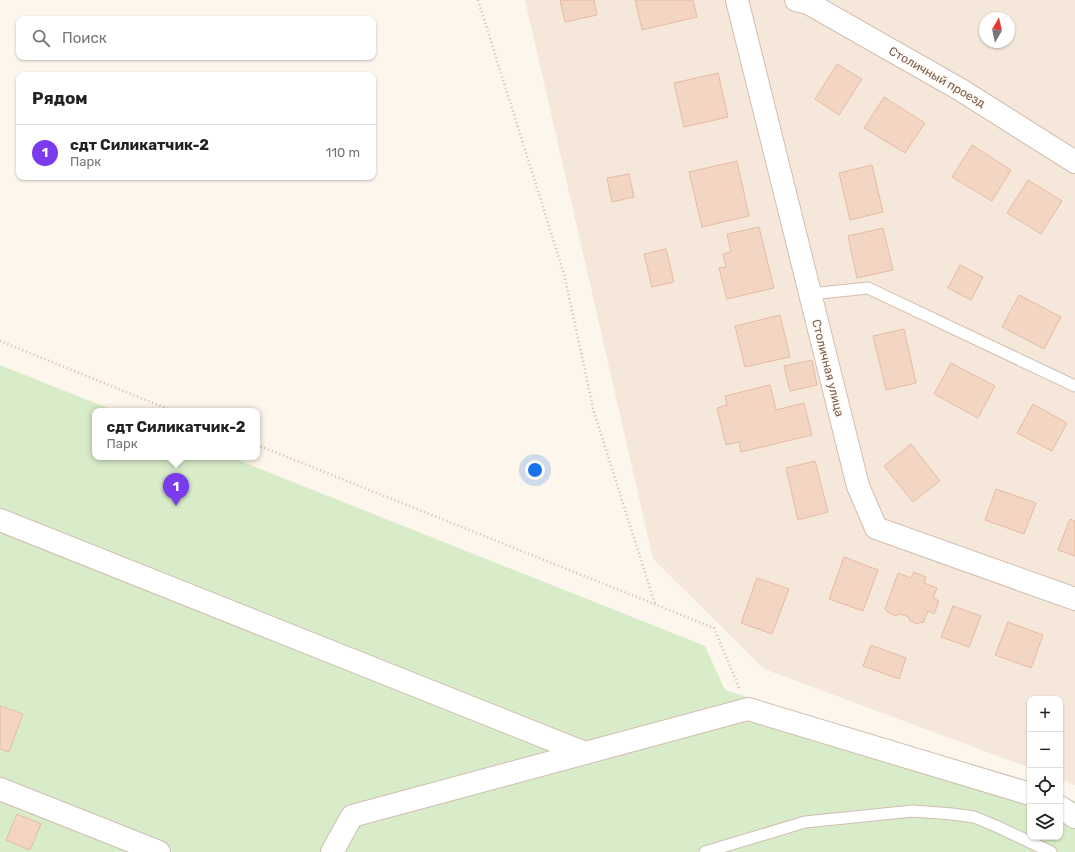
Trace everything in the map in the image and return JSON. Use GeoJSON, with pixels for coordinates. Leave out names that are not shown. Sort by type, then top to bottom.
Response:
{"type":"FeatureCollection","features":[{"type":"Feature","properties":{"kind":"street","name":"Столичная улица"},"geometry":{"type":"LineString","coordinates":[[737,0],[858,486],[876,528],[1075,599]]}},
{"type":"Feature","properties":{"kind":"street","name":"Столичный проезд"},"geometry":{"type":"LineString","coordinates":[[796,0],[808,3],[962,90],[1075,162]]}},
{"type":"Feature","properties":{"kind":"street"},"geometry":{"type":"LineString","coordinates":[[0,520],[585,753]]}},
{"type":"Feature","properties":{"kind":"street"},"geometry":{"type":"LineString","coordinates":[[332,852],[352,816],[748,709],[1027,793]]}},
{"type":"Feature","properties":{"kind":"street"},"geometry":{"type":"LineString","coordinates":[[0,789],[159,852]]}},
{"type":"Feature","properties":{"kind":"street"},"geometry":{"type":"LineString","coordinates":[[1063,809],[1075,817]]}},
{"type":"Feature","properties":{"kind":"lane"},"geometry":{"type":"LineString","coordinates":[[810,296],[820,293],[868,288],[1075,386]]}},
{"type":"Feature","properties":{"kind":"lane"},"geometry":{"type":"LineString","coordinates":[[705,852],[805,822],[913,811],[974,817],[1051,852]]}},
{"type":"Feature","properties":{"kind":"path"},"geometry":{"type":"LineString","coordinates":[[478,0],[564,274],[594,412],[655,604]]}},
{"type":"Feature","properties":{"kind":"path"},"geometry":{"type":"LineString","coordinates":[[0,341],[166,408]]}},
{"type":"Feature","properties":{"kind":"path"},"geometry":{"type":"LineString","coordinates":[[260,446],[714,628],[748,709]]}},
{"type":"Feature","properties":{"kind":"shaded area"},"geometry":{"type":"Polygon","coordinates":[[[525,0],[1075,0],[1075,785],[1063,780],[1063,696],[1027,696],[1027,767],[764,669],[653,559],[525,0]]]}},
{"type":"Feature","properties":{"kind":"green space"},"geometry":{"type":"Polygon","coordinates":[[[0,365],[108,408],[92,408],[92,460],[238,460],[705,646],[725,690],[1027,786],[1027,840],[1063,840],[1063,797],[1075,801],[1075,852],[0,852],[0,365]]]}},
{"type":"Feature","properties":{"kind":"building"},"geometry":{"type":"Polygon","coordinates":[[[560,0],[594,0],[597,15],[565,22],[560,0]]]}},
{"type":"Feature","properties":{"kind":"building"},"geometry":{"type":"Polygon","coordinates":[[[635,0],[693,0],[697,17],[642,30],[635,0]]]}},
{"type":"Feature","properties":{"kind":"building"},"geometry":{"type":"Polygon","coordinates":[[[837,64],[862,79],[839,115],[815,99],[837,64]]]}},
{"type":"Feature","properties":{"kind":"building"},"geometry":{"type":"Polygon","coordinates":[[[718,73],[728,117],[684,127],[674,83],[718,73]]]}},
{"type":"Feature","properties":{"kind":"building"},"geometry":{"type":"Polygon","coordinates":[[[884,97],[925,123],[905,153],[864,128],[884,97]]]}},
{"type":"Feature","properties":{"kind":"building"},"geometry":{"type":"Polygon","coordinates":[[[972,145],[1011,170],[992,201],[952,177],[972,145]]]}},
{"type":"Feature","properties":{"kind":"building"},"geometry":{"type":"Polygon","coordinates":[[[737,161],[749,216],[702,227],[689,172],[737,161]]]}},
{"type":"Feature","properties":{"kind":"building"},"geometry":{"type":"Polygon","coordinates":[[[872,165],[883,212],[850,220],[839,173],[872,165]]]}},
{"type":"Feature","properties":{"kind":"building"},"geometry":{"type":"Polygon","coordinates":[[[629,174],[634,197],[612,202],[607,178],[629,174]]]}},
{"type":"Feature","properties":{"kind":"building"},"geometry":{"type":"Polygon","coordinates":[[[1028,180],[1062,201],[1041,234],[1007,213],[1028,180]]]}},
{"type":"Feature","properties":{"kind":"building"},"geometry":{"type":"Polygon","coordinates":[[[759,227],[774,288],[727,299],[719,268],[726,267],[723,254],[731,252],[727,234],[759,227]]]}},
{"type":"Feature","properties":{"kind":"building"},"geometry":{"type":"Polygon","coordinates":[[[883,228],[893,270],[857,278],[848,236],[883,228]]]}},
{"type":"Feature","properties":{"kind":"building"},"geometry":{"type":"Polygon","coordinates":[[[666,249],[674,282],[652,287],[644,254],[666,249]]]}},
{"type":"Feature","properties":{"kind":"building"},"geometry":{"type":"Polygon","coordinates":[[[960,265],[983,277],[971,300],[948,288],[960,265]]]}},
{"type":"Feature","properties":{"kind":"building"},"geometry":{"type":"Polygon","coordinates":[[[1019,295],[1061,317],[1044,349],[1002,327],[1019,295]]]}},
{"type":"Feature","properties":{"kind":"building"},"geometry":{"type":"Polygon","coordinates":[[[780,315],[790,357],[745,367],[735,326],[780,315]]]}},
{"type":"Feature","properties":{"kind":"building"},"geometry":{"type":"Polygon","coordinates":[[[904,329],[916,383],[886,390],[873,336],[904,329]]]}},
{"type":"Feature","properties":{"kind":"building"},"geometry":{"type":"Polygon","coordinates":[[[812,360],[817,385],[790,391],[784,366],[812,360]]]}},
{"type":"Feature","properties":{"kind":"building"},"geometry":{"type":"Polygon","coordinates":[[[951,363],[995,386],[978,418],[934,394],[951,363]]]}},
{"type":"Feature","properties":{"kind":"building"},"geometry":{"type":"Polygon","coordinates":[[[770,385],[776,410],[804,403],[812,435],[741,452],[739,442],[726,445],[717,408],[727,405],[725,396],[770,385]]]}},
{"type":"Feature","properties":{"kind":"building"},"geometry":{"type":"Polygon","coordinates":[[[1033,404],[1067,423],[1052,451],[1017,433],[1033,404]]]}},
{"type":"Feature","properties":{"kind":"building"},"geometry":{"type":"Polygon","coordinates":[[[911,444],[940,481],[913,502],[884,466],[911,444]]]}},
{"type":"Feature","properties":{"kind":"building"},"geometry":{"type":"Polygon","coordinates":[[[815,461],[828,512],[798,520],[786,468],[815,461]]]}},
{"type":"Feature","properties":{"kind":"building"},"geometry":{"type":"Polygon","coordinates":[[[996,489],[1036,503],[1024,534],[985,520],[996,489]]]}},
{"type":"Feature","properties":{"kind":"building"},"geometry":{"type":"Polygon","coordinates":[[[1070,519],[1075,521],[1075,556],[1058,550],[1070,519]]]}},
{"type":"Feature","properties":{"kind":"building"},"geometry":{"type":"Polygon","coordinates":[[[844,557],[878,570],[863,611],[829,599],[844,557]]]}},
{"type":"Feature","properties":{"kind":"building"},"geometry":{"type":"Polygon","coordinates":[[[914,572],[926,577],[924,583],[937,588],[933,598],[939,601],[934,614],[928,611],[923,623],[921,622],[917,624],[910,621],[909,617],[900,614],[896,616],[889,613],[885,609],[898,573],[911,578],[914,572]]]}},
{"type":"Feature","properties":{"kind":"building"},"geometry":{"type":"Polygon","coordinates":[[[757,578],[789,589],[772,634],[741,623],[757,578]]]}},
{"type":"Feature","properties":{"kind":"building"},"geometry":{"type":"Polygon","coordinates":[[[953,606],[981,616],[969,647],[941,637],[953,606]]]}},
{"type":"Feature","properties":{"kind":"building"},"geometry":{"type":"Polygon","coordinates":[[[1008,622],[1043,635],[1031,668],[995,655],[1008,622]]]}},
{"type":"Feature","properties":{"kind":"building"},"geometry":{"type":"Polygon","coordinates":[[[871,645],[906,658],[899,679],[863,666],[871,645]]]}},
{"type":"Feature","properties":{"kind":"building"},"geometry":{"type":"Polygon","coordinates":[[[0,706],[23,714],[9,752],[0,749],[0,706]]]}},
{"type":"Feature","properties":{"kind":"building"},"geometry":{"type":"Polygon","coordinates":[[[17,814],[41,824],[30,850],[6,840],[17,814]]]}},
{"type":"Feature","properties":{"kind":"place","name":"сдт Силикатчик-2"},"geometry":{"type":"Point","coordinates":[176,506]}}]}
